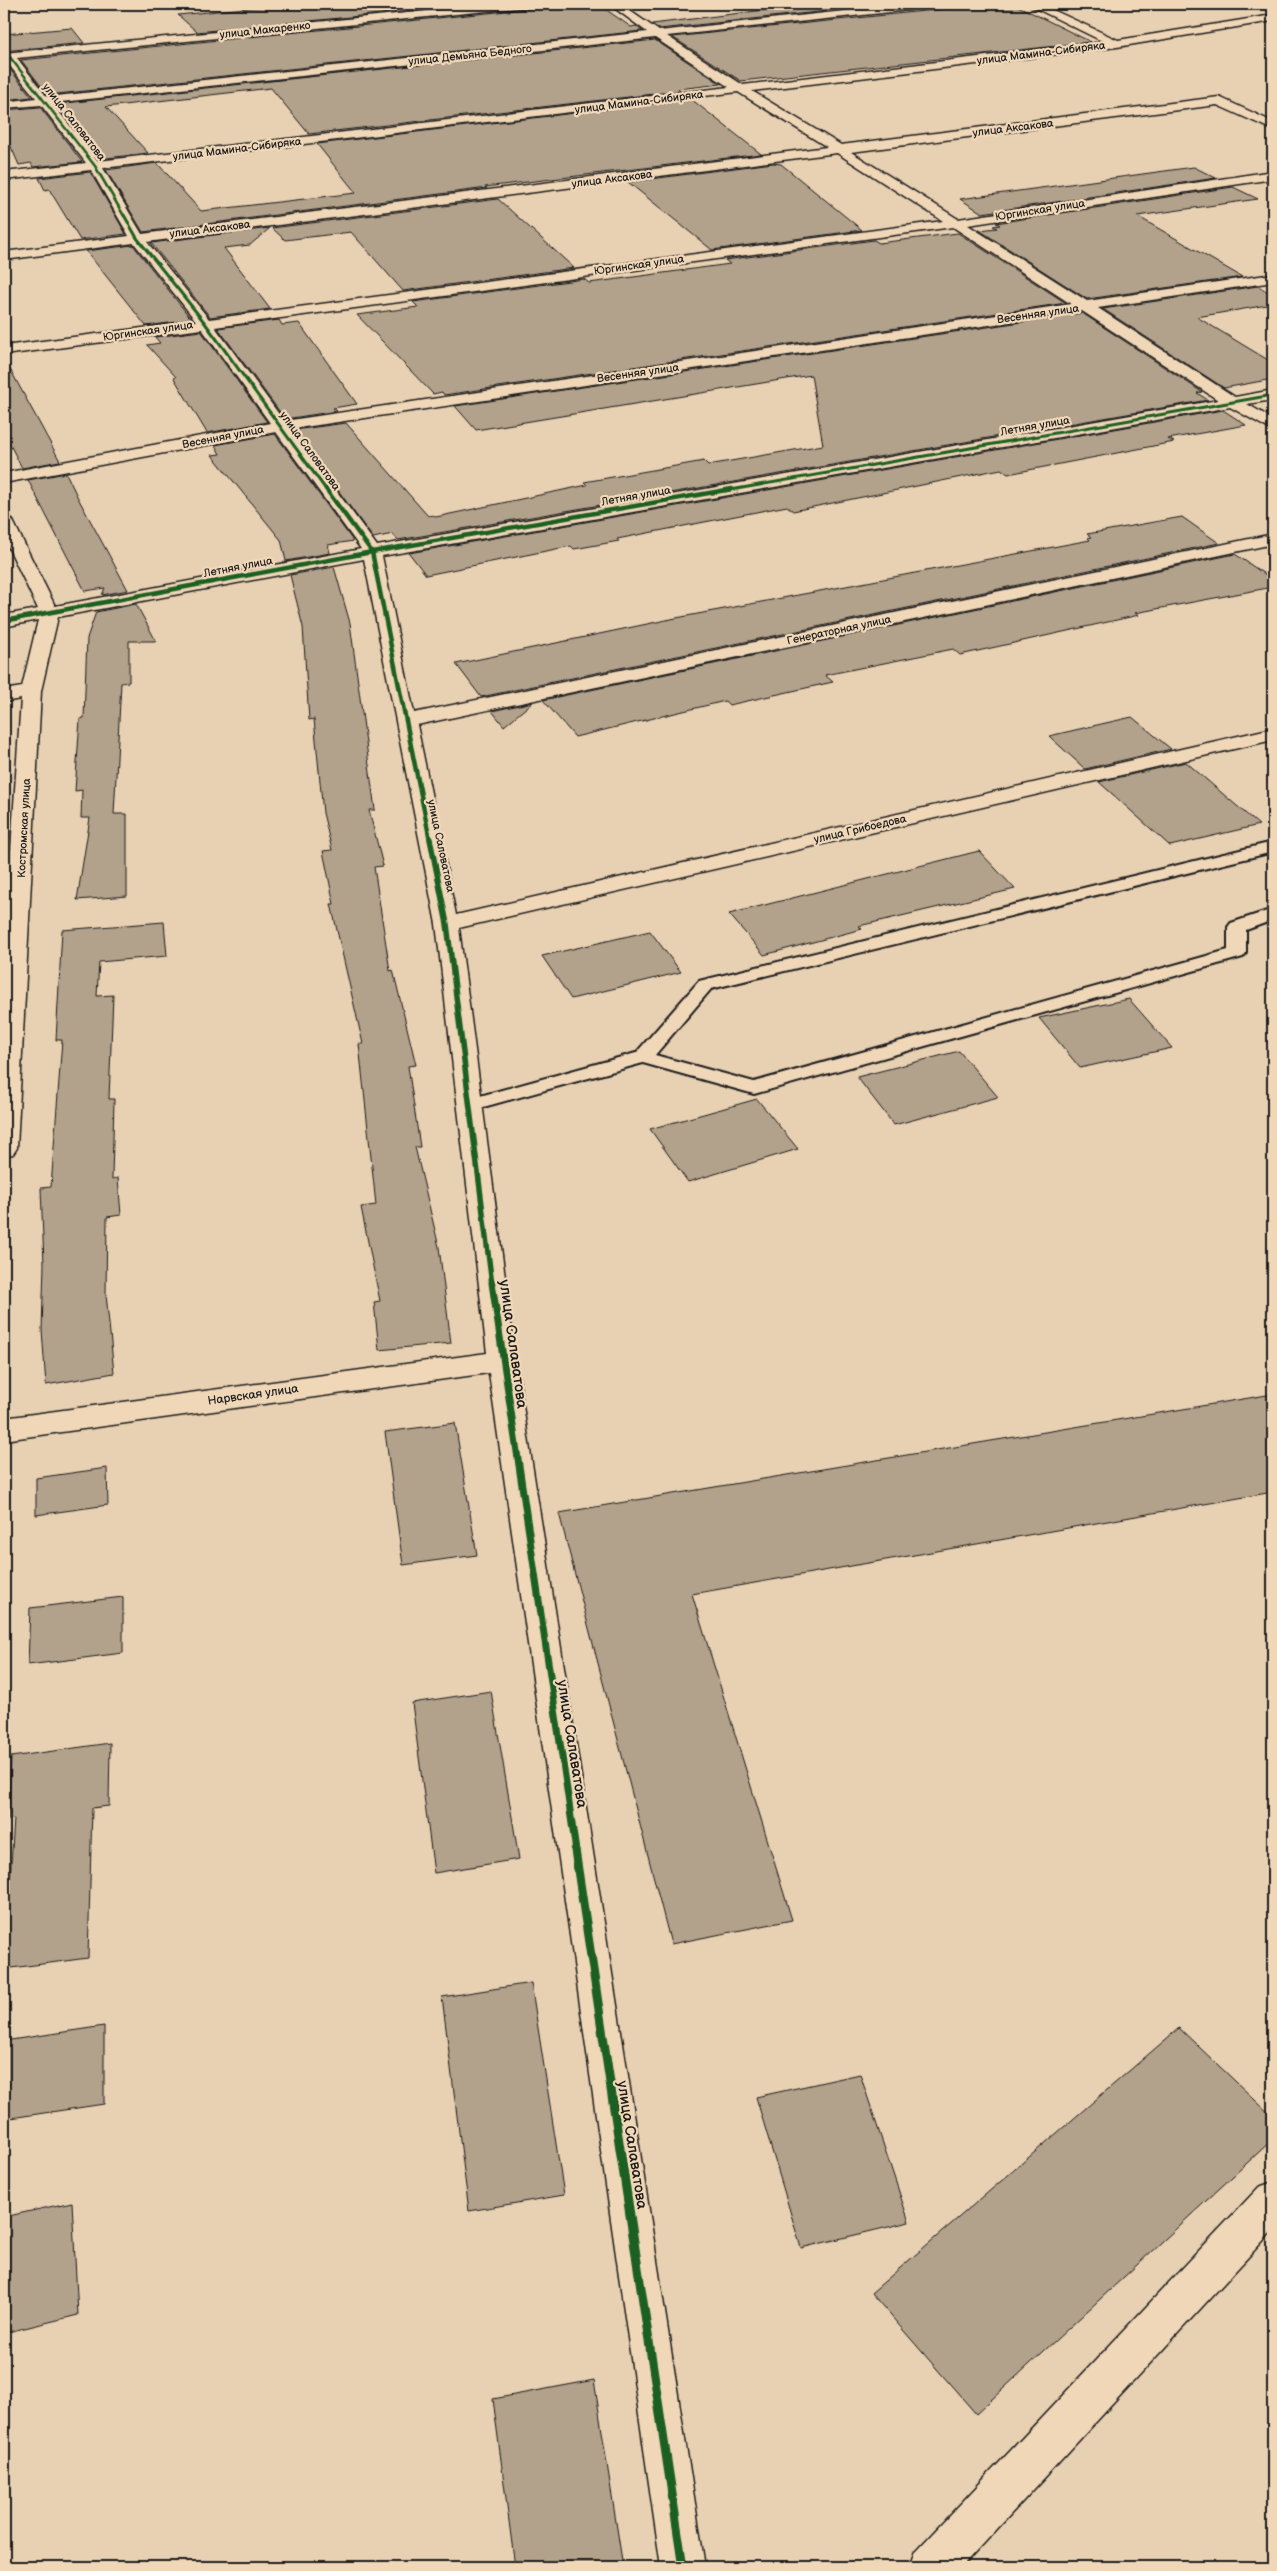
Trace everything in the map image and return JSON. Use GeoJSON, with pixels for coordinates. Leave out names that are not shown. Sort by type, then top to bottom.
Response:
{"type":"FeatureCollection","features":[{"type":"Feature","properties":{"kind":"street","name":"улица Макаренко"},"geometry":{"type":"LineString","coordinates":[[6,56],[527,4]]}},
{"type":"Feature","properties":{"kind":"street"},"geometry":{"type":"LineString","coordinates":[[614,4],[656,35],[740,90],[841,150],[1232,402],[1273,426]]}},
{"type":"Feature","properties":{"kind":"street","name":"улица Демьяна Бедного"},"geometry":{"type":"LineString","coordinates":[[4,105],[937,4]]}},
{"type":"Feature","properties":{"kind":"street"},"geometry":{"type":"LineString","coordinates":[[1032,4],[1117,44]]}},
{"type":"Feature","properties":{"kind":"street","name":"улица Мамина-Сибиряка"},"geometry":{"type":"LineString","coordinates":[[4,176],[1117,44],[1273,18]]}},
{"type":"Feature","properties":{"kind":"street","name":"улица Саловатова"},"geometry":{"type":"LineString","coordinates":[[6,56],[45,100],[95,166],[136,238],[206,323],[372,552],[447,924]]}},
{"type":"Feature","properties":{"kind":"street","name":"улица Аксакова"},"geometry":{"type":"LineString","coordinates":[[4,256],[1219,101],[1273,126]]}},
{"type":"Feature","properties":{"kind":"street","name":"Юргинская улица"},"geometry":{"type":"LineString","coordinates":[[4,352],[206,323],[956,223],[1273,175]]}},
{"type":"Feature","properties":{"kind":"street","name":"Весенняя улица"},"geometry":{"type":"LineString","coordinates":[[4,478],[280,426],[1273,278]]}},
{"type":"Feature","properties":{"kind":"street","name":"Летняя улица"},"geometry":{"type":"LineString","coordinates":[[4,621],[372,552],[1273,395]]}},
{"type":"Feature","properties":{"kind":"street"},"geometry":{"type":"LineString","coordinates":[[4,521],[49,613]]}},
{"type":"Feature","properties":{"kind":"street","name":"Генераторная улица"},"geometry":{"type":"LineString","coordinates":[[405,721],[1273,539]]}},
{"type":"Feature","properties":{"kind":"street","name":"Костромская улица"},"geometry":{"type":"LineString","coordinates":[[4,1148],[13,847],[31,691],[49,613]]}},
{"type":"Feature","properties":{"kind":"street"},"geometry":{"type":"LineString","coordinates":[[4,696],[31,691]]}},
{"type":"Feature","properties":{"kind":"street","name":"улица Грибоедова"},"geometry":{"type":"LineString","coordinates":[[447,924],[1273,734]]}},
{"type":"Feature","properties":{"kind":"street","name":"улица Салаватова"},"geometry":{"type":"LineString","coordinates":[[447,924],[502,1360],[682,2567]]}},
{"type":"Feature","properties":{"kind":"street","name":"Нарвская улица"},"geometry":{"type":"LineString","coordinates":[[4,1429],[502,1360]]}},
{"type":"Feature","properties":{"kind":"street"},"geometry":{"type":"LineString","coordinates":[[932,2567],[1273,2201]]}},
{"type":"Feature","properties":{"kind":"lane"},"geometry":{"type":"LineString","coordinates":[[643,1057],[705,985],[1273,847]]}},
{"type":"Feature","properties":{"kind":"lane"},"geometry":{"type":"LineString","coordinates":[[470,1105],[643,1057],[754,1088],[1237,953],[1237,927],[1273,914]]}},
{"type":"Feature","properties":{"kind":"building"},"geometry":{"type":"Polygon","coordinates":[[[285,4],[482,4],[197,32],[178,15],[285,4]]]}},
{"type":"Feature","properties":{"kind":"building"},"geometry":{"type":"Polygon","coordinates":[[[534,4],[598,4],[631,27],[636,26],[642,31],[48,95],[21,60],[527,9],[534,4]]]}},
{"type":"Feature","properties":{"kind":"building"},"geometry":{"type":"Polygon","coordinates":[[[813,4],[827,11],[659,29],[652,24],[813,4]]]}},
{"type":"Feature","properties":{"kind":"building"},"geometry":{"type":"Polygon","coordinates":[[[993,4],[1014,4],[1091,42],[741,81],[672,37],[993,4]]]}},
{"type":"Feature","properties":{"kind":"building"},"geometry":{"type":"Polygon","coordinates":[[[72,28],[84,43],[4,51],[4,34],[72,28]]]}},
{"type":"Feature","properties":{"kind":"building"},"geometry":{"type":"Polygon","coordinates":[[[655,40],[721,84],[678,89],[680,91],[309,134],[271,88],[106,107],[148,153],[99,159],[56,104],[655,40]]]}},
{"type":"Feature","properties":{"kind":"building"},"geometry":{"type":"Polygon","coordinates":[[[4,62],[32,97],[4,100],[4,62]]]}},
{"type":"Feature","properties":{"kind":"building"},"geometry":{"type":"Polygon","coordinates":[[[691,99],[761,154],[485,187],[487,188],[143,232],[106,170],[157,163],[201,211],[356,193],[317,144],[691,99]]]}},
{"type":"Feature","properties":{"kind":"building"},"geometry":{"type":"Polygon","coordinates":[[[40,107],[82,162],[33,167],[31,163],[19,165],[4,131],[4,110],[40,107]]]}},
{"type":"Feature","properties":{"kind":"building"},"geometry":{"type":"Polygon","coordinates":[[[773,163],[781,164],[862,230],[712,250],[628,182],[773,163]]]}},
{"type":"Feature","properties":{"kind":"building"},"geometry":{"type":"Polygon","coordinates":[[[1194,167],[1216,178],[982,213],[960,199],[1194,167]]]}},
{"type":"Feature","properties":{"kind":"building"},"geometry":{"type":"Polygon","coordinates":[[[90,172],[126,234],[80,240],[49,189],[45,190],[39,178],[90,172]]]}},
{"type":"Feature","properties":{"kind":"building"},"geometry":{"type":"Polygon","coordinates":[[[1233,187],[1258,199],[1137,216],[1242,277],[1087,299],[979,230],[997,228],[993,226],[1000,225],[996,223],[1233,187]]]}},
{"type":"Feature","properties":{"kind":"building"},"geometry":{"type":"Polygon","coordinates":[[[498,199],[574,268],[403,291],[351,232],[285,240],[272,228],[498,199]]]}},
{"type":"Feature","properties":{"kind":"building"},"geometry":{"type":"Polygon","coordinates":[[[270,228],[250,245],[224,248],[270,309],[210,317],[151,243],[270,228]]]}},
{"type":"Feature","properties":{"kind":"building"},"geometry":{"type":"Polygon","coordinates":[[[958,233],[1066,303],[444,395],[442,392],[433,394],[357,315],[418,307],[413,302],[584,279],[589,283],[730,264],[725,260],[874,240],[879,243],[958,233]]]}},
{"type":"Feature","properties":{"kind":"building"},"geometry":{"type":"Polygon","coordinates":[[[133,245],[192,320],[146,326],[86,251],[133,245]]]}},
{"type":"Feature","properties":{"kind":"building"},"geometry":{"type":"Polygon","coordinates":[[[1258,286],[1273,295],[1273,304],[1197,317],[1273,363],[1273,379],[1224,388],[1103,309],[1258,286]]]}},
{"type":"Feature","properties":{"kind":"building"},"geometry":{"type":"Polygon","coordinates":[[[1082,313],[1202,392],[1197,393],[1208,400],[398,540],[393,534],[373,538],[294,430],[346,423],[428,516],[433,515],[436,517],[587,485],[584,482],[704,461],[708,465],[823,445],[811,375],[476,430],[455,406],[1082,313]]]}},
{"type":"Feature","properties":{"kind":"building"},"geometry":{"type":"Polygon","coordinates":[[[279,320],[282,325],[299,323],[357,404],[333,408],[337,411],[285,419],[218,328],[279,320]]]}},
{"type":"Feature","properties":{"kind":"building"},"geometry":{"type":"Polygon","coordinates":[[[201,331],[267,422],[207,433],[174,378],[176,377],[147,345],[160,343],[155,337],[201,331]]]}},
{"type":"Feature","properties":{"kind":"building"},"geometry":{"type":"Polygon","coordinates":[[[4,358],[60,461],[22,468],[4,433],[4,358]]]}},
{"type":"Feature","properties":{"kind":"building"},"geometry":{"type":"Polygon","coordinates":[[[1223,410],[1246,425],[1168,439],[1174,442],[1008,474],[1001,469],[793,511],[787,506],[617,539],[619,541],[574,549],[571,546],[426,575],[409,553],[1223,410]]]}},
{"type":"Feature","properties":{"kind":"building"},"geometry":{"type":"Polygon","coordinates":[[[275,434],[353,541],[328,545],[330,553],[286,561],[281,540],[212,455],[220,454],[215,445],[275,434]]]}},
{"type":"Feature","properties":{"kind":"building"},"geometry":{"type":"Polygon","coordinates":[[[66,473],[128,590],[102,595],[105,588],[85,591],[28,480],[66,473]]]}},
{"type":"Feature","properties":{"kind":"building"},"geometry":{"type":"Polygon","coordinates":[[[1182,517],[1219,543],[481,697],[456,664],[671,619],[1090,540],[1088,538],[1091,537],[1087,534],[1182,517]]]}},
{"type":"Feature","properties":{"kind":"building"},"geometry":{"type":"Polygon","coordinates":[[[1235,554],[1273,580],[1273,587],[1135,613],[1139,615],[960,655],[953,649],[825,675],[833,682],[729,705],[725,701],[575,737],[543,700],[1235,554]]]}},
{"type":"Feature","properties":{"kind":"building"},"geometry":{"type":"Polygon","coordinates":[[[334,567],[350,623],[375,810],[369,810],[383,866],[374,867],[390,971],[393,970],[416,1065],[408,1066],[420,1147],[415,1147],[439,1247],[451,1343],[379,1350],[374,1302],[380,1301],[361,1207],[376,1205],[359,1044],[363,1044],[331,904],[334,904],[323,851],[332,850],[323,813],[314,719],[309,720],[303,627],[290,575],[334,567]]]}},
{"type":"Feature","properties":{"kind":"building"},"geometry":{"type":"Polygon","coordinates":[[[136,604],[156,641],[129,641],[129,682],[121,683],[114,814],[127,814],[127,896],[77,900],[90,818],[81,818],[82,790],[75,791],[80,719],[84,718],[87,638],[96,612],[136,604]]]}},
{"type":"Feature","properties":{"kind":"building"},"geometry":{"type":"Polygon","coordinates":[[[533,702],[504,726],[492,711],[533,702]]]}},
{"type":"Feature","properties":{"kind":"building"},"geometry":{"type":"Polygon","coordinates":[[[1132,717],[1171,749],[1085,769],[1049,736],[1132,717]]]}},
{"type":"Feature","properties":{"kind":"building"},"geometry":{"type":"Polygon","coordinates":[[[1186,762],[1259,825],[1170,846],[1099,782],[1186,762]]]}},
{"type":"Feature","properties":{"kind":"building"},"geometry":{"type":"Polygon","coordinates":[[[979,851],[1015,889],[859,926],[862,929],[764,955],[729,914],[979,851]]]}},
{"type":"Feature","properties":{"kind":"building"},"geometry":{"type":"Polygon","coordinates":[[[164,922],[167,956],[99,962],[97,996],[113,995],[109,1099],[114,1099],[112,1179],[118,1178],[121,1215],[107,1217],[106,1294],[114,1373],[46,1385],[42,1330],[44,1264],[41,1188],[51,1187],[62,1040],[56,1040],[62,930],[164,922]]]}},
{"type":"Feature","properties":{"kind":"building"},"geometry":{"type":"Polygon","coordinates":[[[650,931],[681,972],[571,999],[542,956],[650,931]]]}},
{"type":"Feature","properties":{"kind":"building"},"geometry":{"type":"Polygon","coordinates":[[[1129,999],[1172,1048],[1080,1068],[1039,1018],[1129,999]]]}},
{"type":"Feature","properties":{"kind":"building"},"geometry":{"type":"Polygon","coordinates":[[[959,1051],[998,1097],[894,1125],[857,1077],[959,1051]]]}},
{"type":"Feature","properties":{"kind":"building"},"geometry":{"type":"Polygon","coordinates":[[[757,1099],[798,1149],[688,1182],[650,1129],[757,1099]]]}},
{"type":"Feature","properties":{"kind":"building"},"geometry":{"type":"Polygon","coordinates":[[[1273,1394],[1273,1492],[692,1594],[792,1920],[671,1944],[559,1513],[1273,1394]]]}},
{"type":"Feature","properties":{"kind":"building"},"geometry":{"type":"Polygon","coordinates":[[[455,1423],[477,1555],[403,1565],[385,1432],[455,1423]]]}},
{"type":"Feature","properties":{"kind":"building"},"geometry":{"type":"Polygon","coordinates":[[[107,1468],[108,1505],[36,1515],[36,1478],[107,1468]]]}},
{"type":"Feature","properties":{"kind":"building"},"geometry":{"type":"Polygon","coordinates":[[[123,1597],[123,1653],[28,1665],[30,1608],[123,1597]]]}},
{"type":"Feature","properties":{"kind":"building"},"geometry":{"type":"Polygon","coordinates":[[[491,1691],[519,1859],[434,1873],[412,1703],[491,1691]]]}},
{"type":"Feature","properties":{"kind":"building"},"geometry":{"type":"Polygon","coordinates":[[[110,1743],[109,1806],[92,1808],[88,1958],[4,1969],[14,1819],[8,1820],[11,1757],[110,1743]]]}},
{"type":"Feature","properties":{"kind":"building"},"geometry":{"type":"Polygon","coordinates":[[[531,1983],[564,2195],[469,2211],[442,1997],[531,1983]]]}},
{"type":"Feature","properties":{"kind":"building"},"geometry":{"type":"Polygon","coordinates":[[[104,2026],[104,2104],[4,2119],[4,2041],[104,2026]]]}},
{"type":"Feature","properties":{"kind":"building"},"geometry":{"type":"Polygon","coordinates":[[[1179,2028],[1273,2117],[1273,2139],[976,2414],[871,2293],[1179,2028]]]}},
{"type":"Feature","properties":{"kind":"building"},"geometry":{"type":"Polygon","coordinates":[[[860,2074],[909,2222],[801,2248],[756,2097],[860,2074]]]}},
{"type":"Feature","properties":{"kind":"building"},"geometry":{"type":"Polygon","coordinates":[[[72,2202],[78,2315],[4,2333],[4,2217],[72,2202]]]}},
{"type":"Feature","properties":{"kind":"building"},"geometry":{"type":"Polygon","coordinates":[[[594,2380],[623,2567],[515,2567],[493,2399],[594,2380]]]}},
{"type":"Feature","properties":{"kind":"cycle path"},"geometry":{"type":"LineString","coordinates":[[9,56],[95,166],[137,238],[205,323],[372,552],[447,924],[502,1361],[683,2567]]}},
{"type":"Feature","properties":{"kind":"cycle path"},"geometry":{"type":"LineString","coordinates":[[4,621],[372,552],[1273,395]]}}]}
